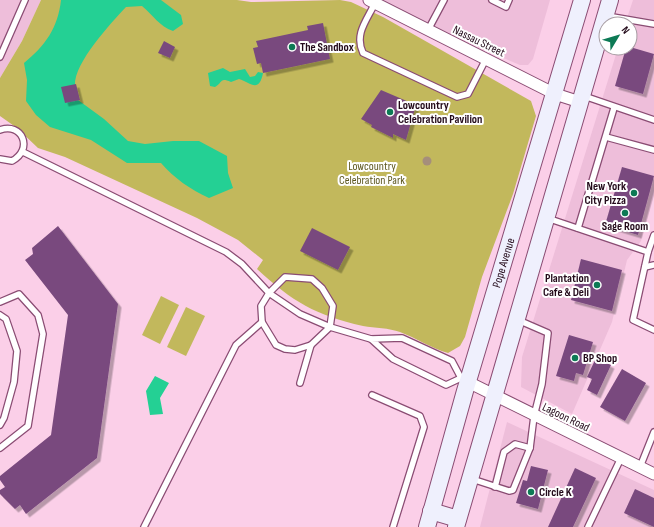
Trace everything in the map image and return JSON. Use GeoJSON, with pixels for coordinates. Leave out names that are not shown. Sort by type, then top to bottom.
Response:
{"type":"FeatureCollection","features":[{"type":"Feature","properties":{"kind":"main road","name":"Pope Avenue"},"geometry":{"type":"LineString","coordinates":[[427,527],[465,380],[555,94],[582,0]]}},
{"type":"Feature","properties":{"kind":"main road"},"geometry":{"type":"LineString","coordinates":[[431,511],[457,523],[610,0]]}},
{"type":"Feature","properties":{"kind":"street","name":"Nassau Street"},"geometry":{"type":"LineString","coordinates":[[372,2],[555,94],[581,99]]}},
{"type":"Feature","properties":{"kind":"street","name":"Lagoon Road"},"geometry":{"type":"LineString","coordinates":[[465,380],[534,416],[654,474]]}},
{"type":"Feature","properties":{"kind":"lane"},"geometry":{"type":"LineString","coordinates":[[0,57],[25,0]]}},
{"type":"Feature","properties":{"kind":"lane"},"geometry":{"type":"LineString","coordinates":[[428,30],[444,0]]}},
{"type":"Feature","properties":{"kind":"lane"},"geometry":{"type":"LineString","coordinates":[[492,0],[506,6],[509,0]]}},
{"type":"Feature","properties":{"kind":"lane"},"geometry":{"type":"LineString","coordinates":[[372,2],[360,33],[359,44],[363,53],[457,97],[468,94],[486,59]]}},
{"type":"Feature","properties":{"kind":"lane"},"geometry":{"type":"LineString","coordinates":[[605,15],[654,24]]}},
{"type":"Feature","properties":{"kind":"lane"},"geometry":{"type":"LineString","coordinates":[[581,99],[654,120]]}},
{"type":"Feature","properties":{"kind":"lane"},"geometry":{"type":"LineString","coordinates":[[578,228],[614,108]]}},
{"type":"Feature","properties":{"kind":"lane"},"geometry":{"type":"LineString","coordinates":[[0,130],[11,128],[20,134],[25,147],[23,152],[12,161],[0,159]]}},
{"type":"Feature","properties":{"kind":"lane"},"geometry":{"type":"LineString","coordinates":[[606,137],[654,150]]}},
{"type":"Feature","properties":{"kind":"lane"},"geometry":{"type":"LineString","coordinates":[[23,152],[226,252],[242,264],[270,293],[300,314],[330,327],[371,338],[402,338],[452,361],[465,380],[446,384],[393,360],[371,338]]}},
{"type":"Feature","properties":{"kind":"lane"},"geometry":{"type":"LineString","coordinates":[[546,218],[648,252]]}},
{"type":"Feature","properties":{"kind":"lane"},"geometry":{"type":"LineString","coordinates":[[654,235],[648,252],[633,320],[654,330]]}},
{"type":"Feature","properties":{"kind":"lane"},"geometry":{"type":"LineString","coordinates":[[645,268],[654,265]]}},
{"type":"Feature","properties":{"kind":"lane"},"geometry":{"type":"LineString","coordinates":[[285,278],[312,279],[322,288],[333,306],[330,327],[311,345],[295,350],[285,349],[276,345],[262,322],[261,306],[270,293],[285,278]]}},
{"type":"Feature","properties":{"kind":"lane"},"geometry":{"type":"LineString","coordinates":[[0,302],[19,294],[38,315],[43,334],[28,426],[0,448]]}},
{"type":"Feature","properties":{"kind":"lane"},"geometry":{"type":"LineString","coordinates":[[0,316],[6,319],[17,350],[14,382],[4,418],[0,425]]}},
{"type":"Feature","properties":{"kind":"lane"},"geometry":{"type":"LineString","coordinates":[[470,478],[509,491],[513,490],[530,448],[534,416],[542,384],[548,333],[516,319]]}},
{"type":"Feature","properties":{"kind":"lane"},"geometry":{"type":"LineString","coordinates":[[144,527],[236,345],[262,322]]}},
{"type":"Feature","properties":{"kind":"lane"},"geometry":{"type":"LineString","coordinates":[[300,383],[311,345]]}},
{"type":"Feature","properties":{"kind":"lane"},"geometry":{"type":"LineString","coordinates":[[372,395],[420,416],[424,427],[393,527]]}},
{"type":"Feature","properties":{"kind":"lane"},"geometry":{"type":"LineString","coordinates":[[640,467],[654,432]]}},
{"type":"Feature","properties":{"kind":"lane"},"geometry":{"type":"LineString","coordinates":[[495,487],[504,452],[515,444],[530,448]]}},
{"type":"Feature","properties":{"kind":"lane"},"geometry":{"type":"LineString","coordinates":[[588,527],[621,458]]}},
{"type":"Feature","properties":{"kind":"shaded area"},"geometry":{"type":"Polygon","coordinates":[[[0,0],[41,0],[22,41],[0,78],[0,0]]]}},
{"type":"Feature","properties":{"kind":"shaded area"},"geometry":{"type":"Polygon","coordinates":[[[61,0],[161,0],[181,15],[183,24],[173,31],[160,24],[142,6],[126,7],[94,44],[80,66],[76,76],[75,85],[78,100],[104,119],[128,141],[145,144],[173,141],[199,141],[227,156],[228,173],[233,188],[209,198],[183,183],[171,174],[161,163],[127,163],[91,140],[50,127],[36,115],[26,101],[27,80],[24,63],[44,43],[54,28],[61,0]]]}},
{"type":"Feature","properties":{"kind":"shaded area"},"geometry":{"type":"Polygon","coordinates":[[[381,0],[550,0],[533,59],[528,65],[520,65],[453,37],[381,0]]]}},
{"type":"Feature","properties":{"kind":"shaded area"},"geometry":{"type":"Polygon","coordinates":[[[633,0],[654,0],[654,196],[641,241],[627,260],[612,322],[572,414],[521,387],[522,357],[616,56],[638,56],[638,16],[628,16],[633,0]]]}},
{"type":"Feature","properties":{"kind":"shaded area"},"geometry":{"type":"Polygon","coordinates":[[[223,68],[230,72],[245,69],[250,77],[255,76],[258,72],[263,73],[257,85],[250,84],[239,79],[231,82],[223,80],[215,87],[210,86],[208,73],[223,68]]]}},
{"type":"Feature","properties":{"kind":"shaded area"},"geometry":{"type":"Polygon","coordinates":[[[155,376],[169,383],[160,398],[163,414],[150,415],[146,391],[155,376]]]}},
{"type":"Feature","properties":{"kind":"shaded area"},"geometry":{"type":"Polygon","coordinates":[[[507,422],[654,490],[654,527],[480,527],[507,422]]]}},
{"type":"Feature","properties":{"kind":"green space","name":"Lowcountry Celebration Park"},"geometry":{"type":"Polygon","coordinates":[[[41,0],[237,0],[251,2],[340,0],[351,2],[383,17],[531,101],[536,116],[513,194],[482,277],[465,337],[460,346],[448,353],[400,332],[346,322],[318,312],[294,299],[257,269],[263,260],[238,240],[197,218],[65,157],[38,148],[17,128],[0,116],[0,78],[22,41],[41,0]]]}},
{"type":"Feature","properties":{"kind":"green space"},"geometry":{"type":"Polygon","coordinates":[[[161,296],[179,305],[160,344],[142,335],[161,296]]]}},
{"type":"Feature","properties":{"kind":"green space"},"geometry":{"type":"Polygon","coordinates":[[[186,307],[205,316],[186,356],[167,347],[186,307]]]}},
{"type":"Feature","properties":{"kind":"building","name":"The Sandbox"},"geometry":{"type":"Polygon","coordinates":[[[323,23],[330,59],[263,73],[261,63],[257,64],[253,48],[258,47],[256,41],[308,30],[307,26],[323,23]]]}},
{"type":"Feature","properties":{"kind":"building"},"geometry":{"type":"Polygon","coordinates":[[[164,41],[175,47],[170,58],[158,53],[164,41]]]}},
{"type":"Feature","properties":{"kind":"building"},"geometry":{"type":"Polygon","coordinates":[[[638,49],[654,54],[643,94],[615,86],[624,56],[638,56],[638,49]]]}},
{"type":"Feature","properties":{"kind":"building"},"geometry":{"type":"Polygon","coordinates":[[[76,84],[80,100],[65,103],[61,87],[76,84]]]}},
{"type":"Feature","properties":{"kind":"building","name":"Lowcountry Celebration Pavilion"},"geometry":{"type":"Polygon","coordinates":[[[381,90],[416,105],[406,140],[393,134],[393,138],[371,127],[372,125],[361,119],[381,90]]]}},
{"type":"Feature","properties":{"kind":"building"},"geometry":{"type":"Polygon","coordinates":[[[622,167],[654,176],[638,235],[605,225],[622,167]]]}},
{"type":"Feature","properties":{"kind":"building"},"geometry":{"type":"Polygon","coordinates":[[[58,226],[118,304],[97,458],[26,514],[20,505],[15,509],[0,494],[0,490],[5,487],[0,480],[0,476],[51,435],[68,315],[25,260],[33,254],[32,248],[58,226]]]}},
{"type":"Feature","properties":{"kind":"building"},"geometry":{"type":"Polygon","coordinates":[[[312,228],[350,247],[338,270],[300,251],[312,228]]]}},
{"type":"Feature","properties":{"kind":"building","name":"Plantation Cafe & Deli"},"geometry":{"type":"Polygon","coordinates":[[[581,259],[622,270],[612,311],[571,300],[581,259]]]}},
{"type":"Feature","properties":{"kind":"building","name":"BP Shop"},"geometry":{"type":"Polygon","coordinates":[[[569,335],[593,342],[583,375],[576,373],[574,381],[556,376],[569,335]]]}},
{"type":"Feature","properties":{"kind":"building"},"geometry":{"type":"Polygon","coordinates":[[[596,358],[611,365],[597,395],[587,390],[592,379],[587,377],[596,358]]]}},
{"type":"Feature","properties":{"kind":"building"},"geometry":{"type":"Polygon","coordinates":[[[622,369],[646,383],[625,421],[600,407],[622,369]]]}},
{"type":"Feature","properties":{"kind":"building","name":"Circle K"},"geometry":{"type":"Polygon","coordinates":[[[531,466],[548,470],[538,509],[516,503],[523,480],[527,481],[531,466]]]}},
{"type":"Feature","properties":{"kind":"building"},"geometry":{"type":"Polygon","coordinates":[[[575,468],[596,478],[573,527],[548,527],[575,468]]]}},
{"type":"Feature","properties":{"kind":"building"},"geometry":{"type":"Polygon","coordinates":[[[635,489],[654,498],[654,527],[624,513],[635,489]]]}},
{"type":"Feature","properties":{"kind":"place","name":"The Sandbox"},"geometry":{"type":"Point","coordinates":[292,47]}},
{"type":"Feature","properties":{"kind":"place","name":"Lowcountry Celebration Pavilion"},"geometry":{"type":"Point","coordinates":[390,112]}},
{"type":"Feature","properties":{"kind":"place","name":"New York City Pizza"},"geometry":{"type":"Point","coordinates":[634,193]}},
{"type":"Feature","properties":{"kind":"place","name":"Sage Room"},"geometry":{"type":"Point","coordinates":[625,213]}},
{"type":"Feature","properties":{"kind":"place","name":"Plantation Cafe & Deli"},"geometry":{"type":"Point","coordinates":[597,285]}},
{"type":"Feature","properties":{"kind":"place","name":"BP Shop"},"geometry":{"type":"Point","coordinates":[575,358]}},
{"type":"Feature","properties":{"kind":"place","name":"Circle K"},"geometry":{"type":"Point","coordinates":[531,492]}}]}
